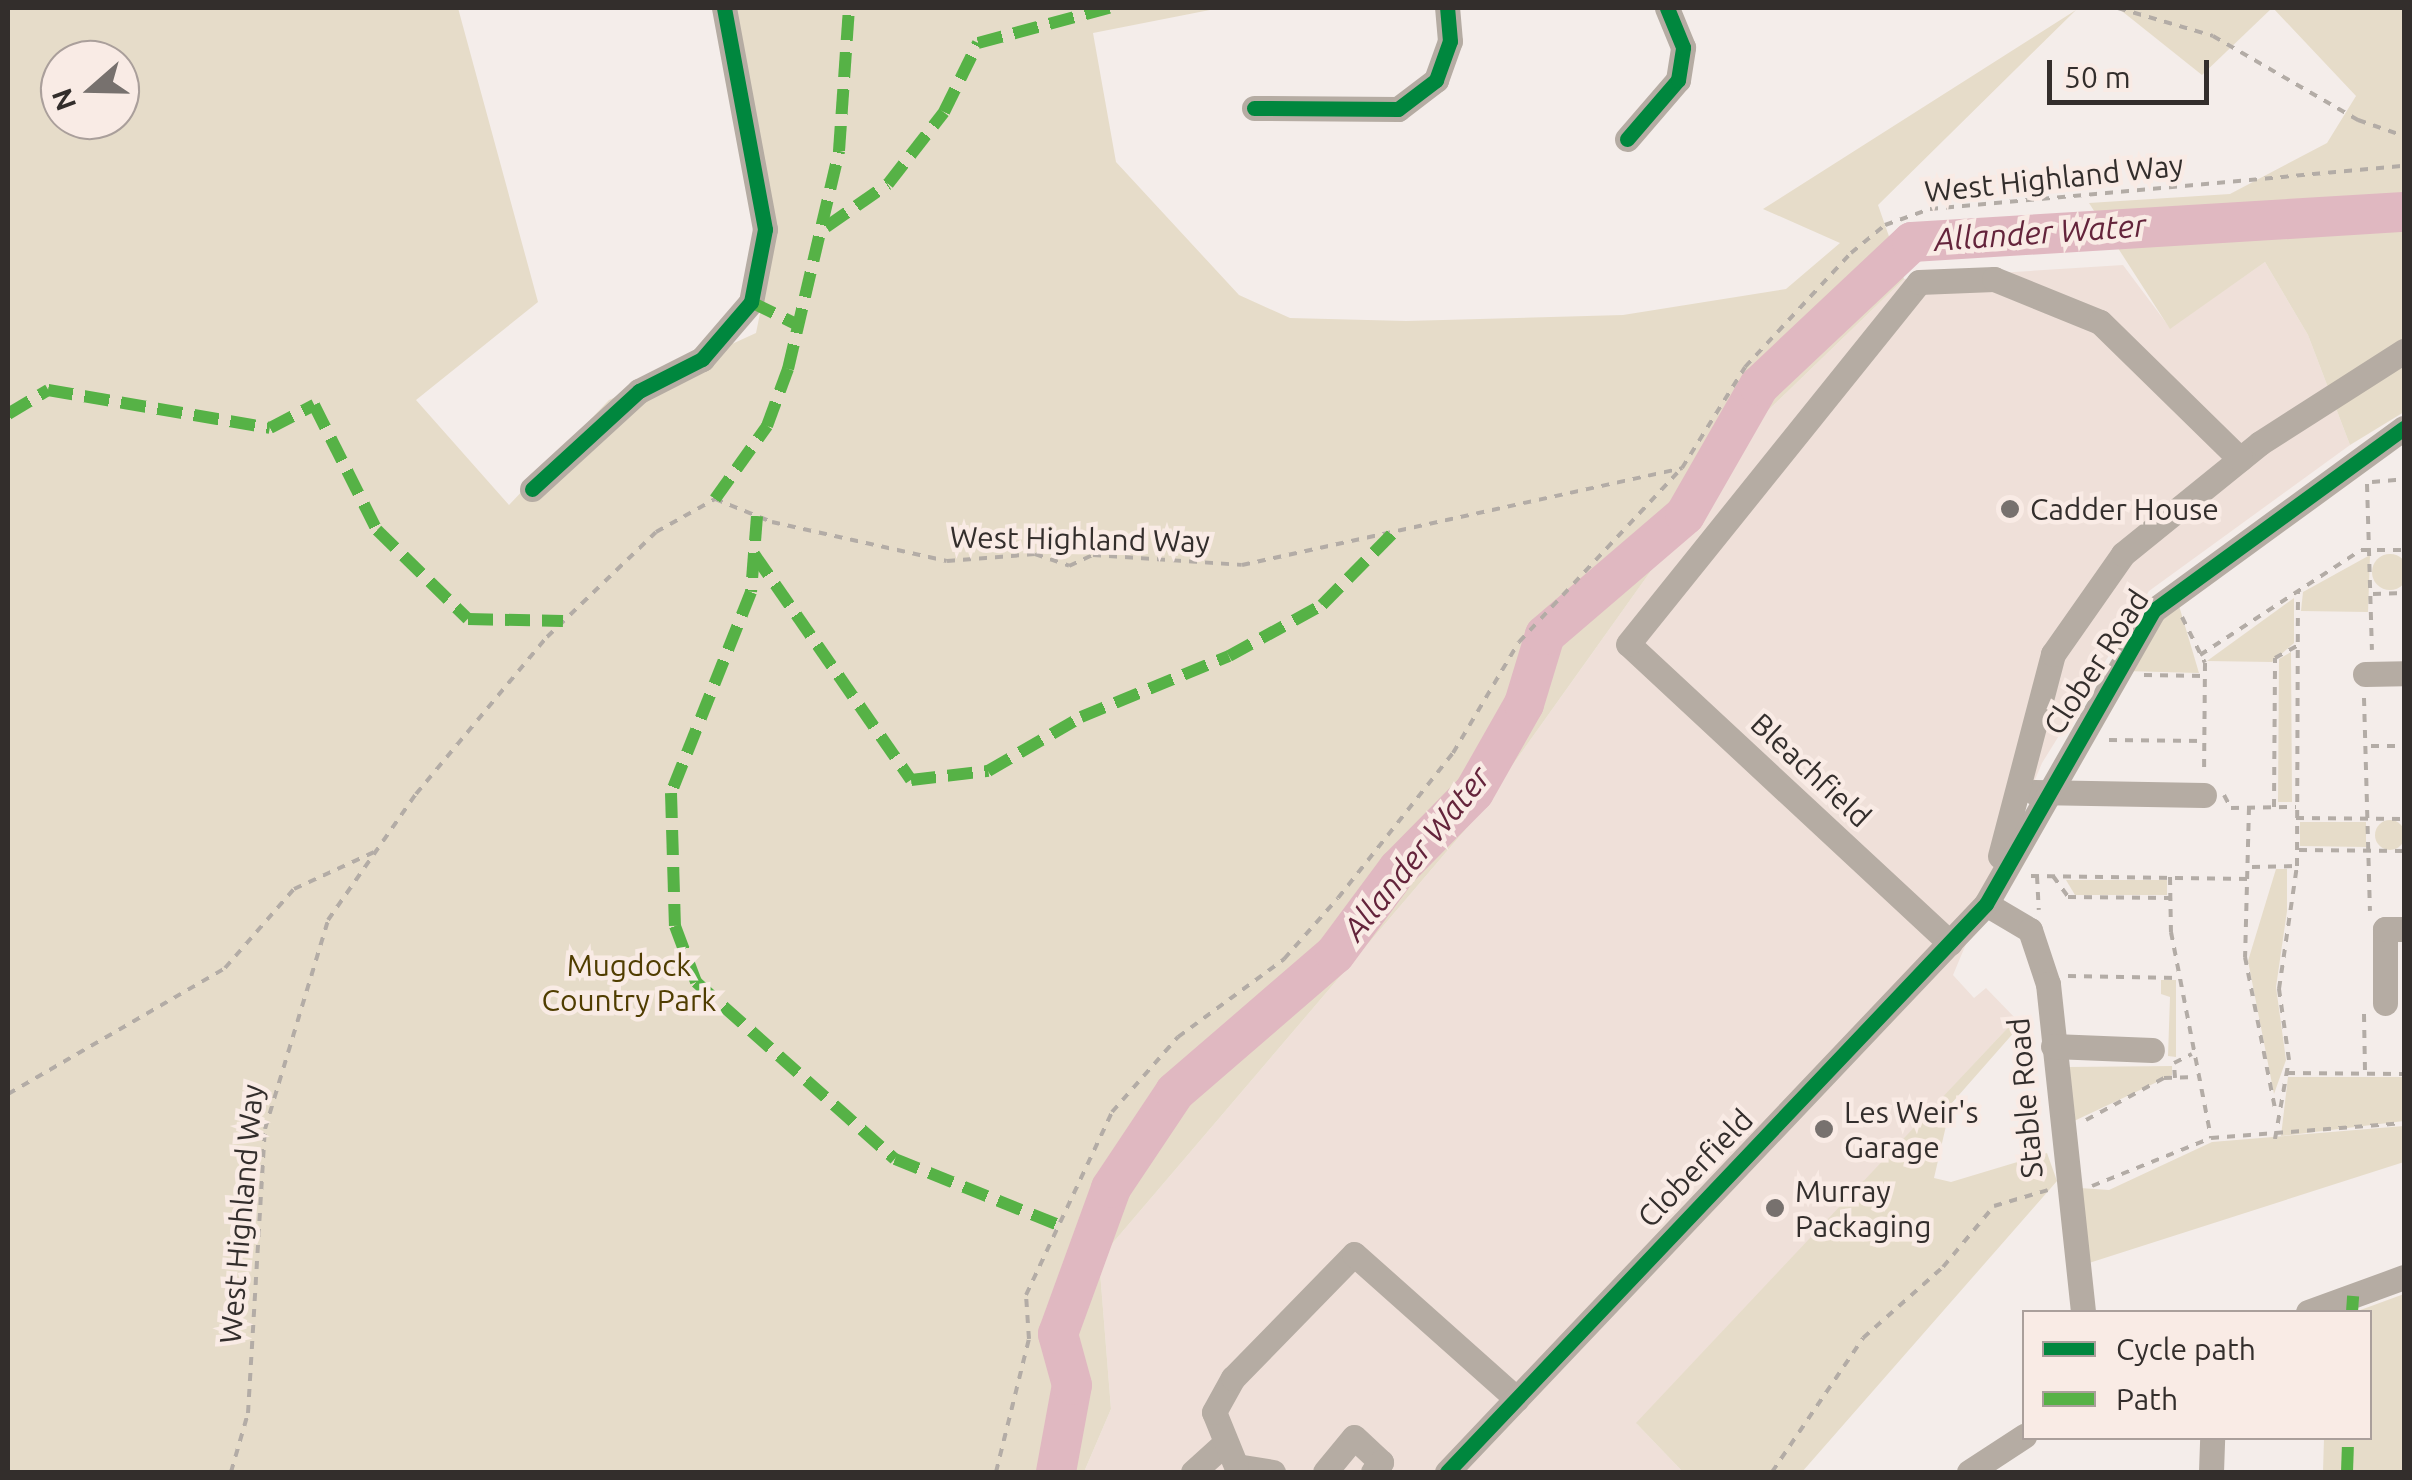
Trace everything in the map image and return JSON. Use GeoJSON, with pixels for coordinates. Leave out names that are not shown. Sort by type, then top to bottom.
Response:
{"type":"FeatureCollection","features":[{"type":"Feature","properties":{"kind":"street"},"geometry":{"type":"LineString","coordinates":[[532,489],[638,392],[702,359],[752,302],[765,229],[724,8]]}},
{"type":"Feature","properties":{"kind":"street"},"geometry":{"type":"LineString","coordinates":[[1254,108],[1398,109],[1436,80],[1450,41],[1447,8]]}},
{"type":"Feature","properties":{"kind":"street"},"geometry":{"type":"LineString","coordinates":[[1627,138],[1678,80],[1683,47],[1667,8]]}},
{"type":"Feature","properties":{"kind":"street","name":"Bleachfield"},"geometry":{"type":"LineString","coordinates":[[1950,943],[1628,644],[1919,282],[1994,279],[2100,322],[2240,459]]}},
{"type":"Feature","properties":{"kind":"street","name":"Clober Road"},"geometry":{"type":"LineString","coordinates":[[1986,904],[2001,876],[2032,791],[2052,654],[2123,554],[2240,459],[2404,351]]}},
{"type":"Feature","properties":{"kind":"street","name":"Clober Road"},"geometry":{"type":"LineString","coordinates":[[1986,904],[2032,791],[2077,741],[2154,610],[2180,587],[2404,428]]}},
{"type":"Feature","properties":{"kind":"street"},"geometry":{"type":"LineString","coordinates":[[2365,674],[2404,673]]}},
{"type":"Feature","properties":{"kind":"street"},"geometry":{"type":"LineString","coordinates":[[2032,791],[2204,795]]}},
{"type":"Feature","properties":{"kind":"street","name":"Cloberfield"},"geometry":{"type":"LineString","coordinates":[[1446,1472],[1986,904]]}},
{"type":"Feature","properties":{"kind":"street","name":"Stable Road"},"geometry":{"type":"LineString","coordinates":[[1986,904],[2030,930],[2045,976],[2083,1310]]}},
{"type":"Feature","properties":{"kind":"street"},"geometry":{"type":"LineString","coordinates":[[2375,1003],[2386,929],[2404,929]]}},
{"type":"Feature","properties":{"kind":"street"},"geometry":{"type":"LineString","coordinates":[[2053,1046],[2152,1050]]}},
{"type":"Feature","properties":{"kind":"street"},"geometry":{"type":"LineString","coordinates":[[1230,1462],[1214,1412],[1233,1378],[1354,1254],[1517,1399]]}},
{"type":"Feature","properties":{"kind":"street"},"geometry":{"type":"LineString","coordinates":[[2313,1310],[2404,1277]]}},
{"type":"Feature","properties":{"kind":"street"},"geometry":{"type":"LineString","coordinates":[[1324,1472],[1354,1436],[1381,1462],[1373,1472]]}},
{"type":"Feature","properties":{"kind":"street"},"geometry":{"type":"LineString","coordinates":[[1969,1472],[2022,1437]]}},
{"type":"Feature","properties":{"kind":"street"},"geometry":{"type":"LineString","coordinates":[[2212,1440],[2212,1472]]}},
{"type":"Feature","properties":{"kind":"street"},"geometry":{"type":"LineString","coordinates":[[1193,1472],[1230,1462],[1274,1472]]}},
{"type":"Feature","properties":{"kind":"path"},"geometry":{"type":"LineString","coordinates":[[2118,8],[2213,36],[2358,120],[2404,136]]}},
{"type":"Feature","properties":{"kind":"path"},"geometry":{"type":"LineString","coordinates":[[2365,455],[2373,594],[2365,674],[2364,746],[2404,746]]}},
{"type":"Feature","properties":{"kind":"path"},"geometry":{"type":"LineString","coordinates":[[996,1472],[1029,1339],[1026,1295],[1112,1112],[1178,1037],[1284,959],[1452,753],[1520,642],[1682,468]]}},
{"type":"Feature","properties":{"kind":"path"},"geometry":{"type":"LineString","coordinates":[[2367,482],[2404,480]]}},
{"type":"Feature","properties":{"kind":"path"},"geometry":{"type":"LineString","coordinates":[[2200,655],[2298,592],[2372,552],[2404,550]]}},
{"type":"Feature","properties":{"kind":"path"},"geometry":{"type":"LineString","coordinates":[[2180,587],[2183,628],[2200,655],[2204,676],[2204,795],[2249,808],[2297,807]]}},
{"type":"Feature","properties":{"kind":"path"},"geometry":{"type":"LineString","coordinates":[[2276,1114],[2287,1074],[2279,990],[2297,866],[2298,592]]}},
{"type":"Feature","properties":{"kind":"path"},"geometry":{"type":"LineString","coordinates":[[2373,594],[2404,593]]}},
{"type":"Feature","properties":{"kind":"path"},"geometry":{"type":"LineString","coordinates":[[2274,807],[2275,658],[2298,645]]}},
{"type":"Feature","properties":{"kind":"path"},"geometry":{"type":"LineString","coordinates":[[2117,674],[2204,676]]}},
{"type":"Feature","properties":{"kind":"path"},"geometry":{"type":"LineString","coordinates":[[2077,741],[2204,741]]}},
{"type":"Feature","properties":{"kind":"path"},"geometry":{"type":"LineString","coordinates":[[2365,915],[2371,746]]}},
{"type":"Feature","properties":{"kind":"path"},"geometry":{"type":"LineString","coordinates":[[2249,808],[2245,958],[2276,1114],[2276,1138]]}},
{"type":"Feature","properties":{"kind":"path"},"geometry":{"type":"LineString","coordinates":[[2296,818],[2404,819]]}},
{"type":"Feature","properties":{"kind":"path"},"geometry":{"type":"LineString","coordinates":[[2297,850],[2404,851]]}},
{"type":"Feature","properties":{"kind":"path"},"geometry":{"type":"LineString","coordinates":[[8,1094],[225,968],[294,889],[376,852]]}},
{"type":"Feature","properties":{"kind":"path"},"geometry":{"type":"LineString","coordinates":[[2250,867],[2297,866]]}},
{"type":"Feature","properties":{"kind":"path"},"geometry":{"type":"LineString","coordinates":[[2001,876],[2249,879]]}},
{"type":"Feature","properties":{"kind":"path"},"geometry":{"type":"LineString","coordinates":[[2054,876],[2068,897],[2171,898]]}},
{"type":"Feature","properties":{"kind":"path"},"geometry":{"type":"LineString","coordinates":[[2170,877],[2178,978],[2211,1138]]}},
{"type":"Feature","properties":{"kind":"path"},"geometry":{"type":"LineString","coordinates":[[2045,976],[2178,978]]}},
{"type":"Feature","properties":{"kind":"path"},"geometry":{"type":"LineString","coordinates":[[2364,1074],[2375,1003]]}},
{"type":"Feature","properties":{"kind":"path"},"geometry":{"type":"LineString","coordinates":[[2175,1078],[2174,1063],[2192,1054]]}},
{"type":"Feature","properties":{"kind":"path"},"geometry":{"type":"LineString","coordinates":[[2287,1074],[2404,1074]]}},
{"type":"Feature","properties":{"kind":"path"},"geometry":{"type":"LineString","coordinates":[[2062,1134],[2175,1078],[2196,1077]]}},
{"type":"Feature","properties":{"kind":"path"},"geometry":{"type":"LineString","coordinates":[[1772,1472],[1864,1338],[1944,1268],[1994,1206],[2066,1185],[2107,1186],[2211,1138],[2276,1138],[2404,1123]]}},
{"type":"Feature","properties":{"kind":"shaded area"},"geometry":{"type":"Polygon","coordinates":[[[2265,262],[2308,335],[2350,445],[2149,591],[2042,763],[1953,975],[1974,998],[1986,988],[2016,1019],[1637,1424],[1683,1472],[1084,1472],[1111,1409],[1099,1259],[1471,823],[1760,418],[1904,279],[2123,265],[2170,328],[2265,262]]]}},
{"type":"Feature","properties":{"kind":"green space","name":"Mugdock Country Park"},"geometry":{"type":"Polygon","coordinates":[[[8,8],[458,8],[538,302],[416,400],[509,505],[609,400],[756,333],[777,229],[731,8],[1220,8],[1093,33],[1116,162],[1239,295],[1290,318],[1406,321],[1623,315],[1786,289],[1840,243],[1763,209],[2076,10],[1878,205],[1904,279],[1760,418],[1471,823],[1099,1259],[1111,1409],[1084,1472],[8,1472],[8,8]]]}},
{"type":"Feature","properties":{"kind":"green space"},"geometry":{"type":"Polygon","coordinates":[[[2118,8],[2272,8],[2202,75],[2118,8]]]}},
{"type":"Feature","properties":{"kind":"green space"},"geometry":{"type":"Polygon","coordinates":[[[2273,8],[2404,8],[2404,412],[2350,445],[2308,335],[2265,262],[2170,329],[2089,203],[2230,194],[2327,143],[2356,96],[2273,8]]]}},
{"type":"Feature","properties":{"kind":"green space"},"geometry":{"type":"Polygon","coordinates":[[[2390,554],[2403,559],[2408,572],[2403,585],[2390,590],[2377,585],[2372,572],[2377,559],[2390,554]]]}},
{"type":"Feature","properties":{"kind":"green space"},"geometry":{"type":"Polygon","coordinates":[[[2370,555],[2368,612],[2301,611],[2303,592],[2370,555]]]}},
{"type":"Feature","properties":{"kind":"green space"},"geometry":{"type":"Polygon","coordinates":[[[2294,598],[2294,643],[2272,662],[2207,661],[2294,598]]]}},
{"type":"Feature","properties":{"kind":"green space"},"geometry":{"type":"Polygon","coordinates":[[[2177,599],[2199,673],[2125,671],[2142,643],[2177,599]]]}},
{"type":"Feature","properties":{"kind":"green space"},"geometry":{"type":"Polygon","coordinates":[[[2291,652],[2292,802],[2278,802],[2279,659],[2291,652]]]}},
{"type":"Feature","properties":{"kind":"green space"},"geometry":{"type":"Polygon","coordinates":[[[2390,820],[2404,829],[2405,835],[2396,849],[2390,850],[2376,841],[2375,835],[2384,821],[2390,820]]]}},
{"type":"Feature","properties":{"kind":"green space"},"geometry":{"type":"Polygon","coordinates":[[[2300,822],[2366,822],[2366,847],[2300,846],[2300,822]]]}},
{"type":"Feature","properties":{"kind":"green space"},"geometry":{"type":"Polygon","coordinates":[[[2276,869],[2287,869],[2287,911],[2276,987],[2286,1060],[2274,1094],[2248,961],[2276,869]]]}},
{"type":"Feature","properties":{"kind":"green space"},"geometry":{"type":"Polygon","coordinates":[[[2066,880],[2167,880],[2167,895],[2075,895],[2066,880]]]}},
{"type":"Feature","properties":{"kind":"green space"},"geometry":{"type":"Polygon","coordinates":[[[2161,980],[2176,980],[2176,1057],[2168,1056],[2170,997],[2161,994],[2161,980]]]}},
{"type":"Feature","properties":{"kind":"green space"},"geometry":{"type":"Polygon","coordinates":[[[2016,1019],[2024,1021],[1951,1104],[1934,1178],[1951,1182],[2047,1153],[2057,1181],[1802,1472],[1683,1472],[1636,1423],[2016,1019]]]}},
{"type":"Feature","properties":{"kind":"green space"},"geometry":{"type":"Polygon","coordinates":[[[2172,1066],[2172,1075],[2074,1121],[2068,1067],[2172,1066]]]}},
{"type":"Feature","properties":{"kind":"green space"},"geometry":{"type":"Polygon","coordinates":[[[2288,1077],[2404,1077],[2404,1121],[2281,1136],[2288,1077]]]}},
{"type":"Feature","properties":{"kind":"green space"},"geometry":{"type":"Polygon","coordinates":[[[2404,1126],[2404,1162],[2089,1263],[2080,1188],[2109,1190],[2212,1142],[2404,1126]]]}},
{"type":"Feature","properties":{"kind":"green space"},"geometry":{"type":"Polygon","coordinates":[[[2404,1294],[2404,1472],[2323,1472],[2324,1440],[2372,1440],[2372,1310],[2360,1310],[2404,1294]]]}},
{"type":"Feature","properties":{"kind":"waterway","name":"Allander Water"},"geometry":{"type":"LineString","coordinates":[[1056,1472],[1072,1385],[1058,1334],[1111,1188],[1175,1092],[1335,954],[1398,869],[1474,792],[1524,704],[1545,635],[1685,515],[1759,386],[1912,242],[2404,212]]}},
{"type":"Feature","properties":{"kind":"marked path"},"geometry":{"type":"LineString","coordinates":[[715,499],[767,426],[788,369],[839,151],[849,8]]}},
{"type":"Feature","properties":{"kind":"marked path"},"geometry":{"type":"LineString","coordinates":[[826,227],[888,184],[944,112],[978,43],[1109,8]]}},
{"type":"Feature","properties":{"kind":"marked path"},"geometry":{"type":"LineString","coordinates":[[751,302],[796,324]]}},
{"type":"Feature","properties":{"kind":"marked path"},"geometry":{"type":"LineString","coordinates":[[8,414],[48,390],[270,428],[314,405],[377,530],[468,619],[563,621]]}},
{"type":"Feature","properties":{"kind":"marked path"},"geometry":{"type":"LineString","coordinates":[[757,516],[751,592],[671,793],[675,926],[696,982],[895,1159],[1058,1225]]}},
{"type":"Feature","properties":{"kind":"marked path"},"geometry":{"type":"LineString","coordinates":[[754,554],[911,780],[988,771],[1081,717],[1229,656],[1322,605],[1396,530]]}},
{"type":"Feature","properties":{"kind":"marked path"},"geometry":{"type":"LineString","coordinates":[[2352,1310],[2353,1296]]}},
{"type":"Feature","properties":{"kind":"marked path"},"geometry":{"type":"LineString","coordinates":[[2347,1472],[2348,1440]]}},
{"type":"Feature","properties":{"kind":"cycle path"},"geometry":{"type":"LineString","coordinates":[[532,489],[639,391],[702,359],[751,302],[765,229],[724,8]]}},
{"type":"Feature","properties":{"kind":"cycle path"},"geometry":{"type":"LineString","coordinates":[[1254,108],[1398,109],[1436,80],[1450,41],[1447,8]]}},
{"type":"Feature","properties":{"kind":"cycle path"},"geometry":{"type":"LineString","coordinates":[[1627,139],[1678,80],[1683,47],[1667,8]]}},
{"type":"Feature","properties":{"kind":"cycle path"},"geometry":{"type":"LineString","coordinates":[[1447,1472],[1986,904],[2154,610],[2404,428]]}},
{"type":"Feature","properties":{"kind":"place","name":"Cadder House"},"geometry":{"type":"Point","coordinates":[2010,509]}},
{"type":"Feature","properties":{"kind":"place","name":"Les Weir's Garage"},"geometry":{"type":"Point","coordinates":[1824,1129]}},
{"type":"Feature","properties":{"kind":"place","name":"Murray Packaging"},"geometry":{"type":"Point","coordinates":[1775,1208]}}]}
